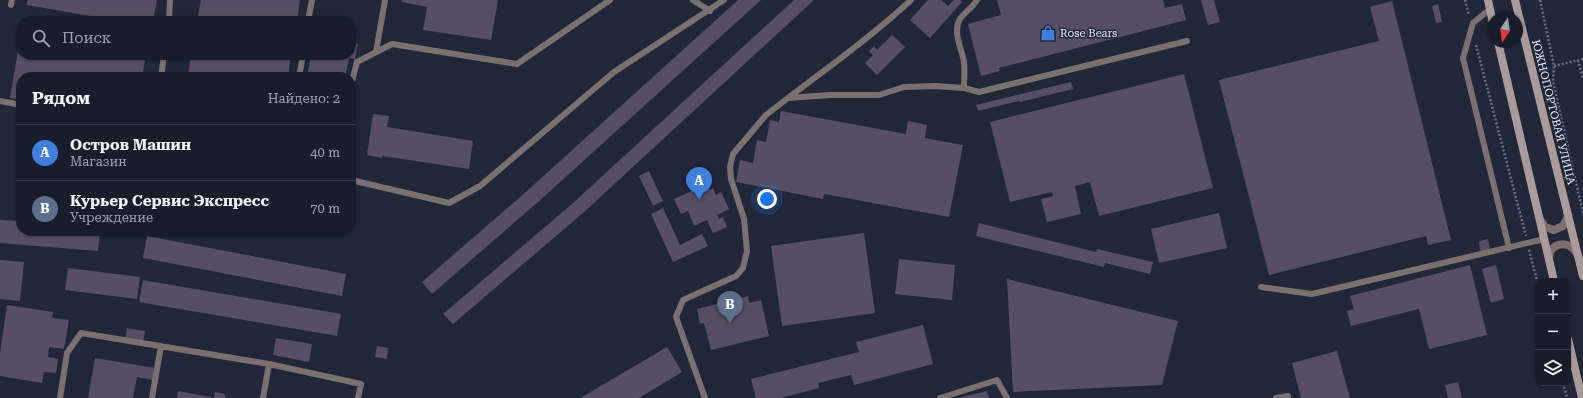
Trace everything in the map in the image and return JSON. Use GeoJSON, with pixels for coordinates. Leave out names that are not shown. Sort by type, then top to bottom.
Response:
{"type":"FeatureCollection","features":[{"type":"Feature","properties":{"kind":"main road"},"geometry":{"type":"LineString","coordinates":[[1488,0],[1491,12]]}},
{"type":"Feature","properties":{"kind":"main road","name":"ЮЖНОПОРТОВАЯ УЛИЦА"},"geometry":{"type":"LineString","coordinates":[[1515,0],[1583,276]]}},
{"type":"Feature","properties":{"kind":"main road"},"geometry":{"type":"LineString","coordinates":[[1499,48],[1553,278]]}},
{"type":"Feature","properties":{"kind":"main road"},"geometry":{"type":"LineString","coordinates":[[1571,350],[1582,398]]}},
{"type":"Feature","properties":{"kind":"street"},"geometry":{"type":"LineString","coordinates":[[1539,219],[1545,227],[1554,230],[1563,226],[1566,222],[1567,212]]}},
{"type":"Feature","properties":{"kind":"street"},"geometry":{"type":"LineString","coordinates":[[1549,261],[1550,252],[1553,248],[1562,244],[1572,246],[1577,255]]}},
{"type":"Feature","properties":{"kind":"lane"},"geometry":{"type":"LineString","coordinates":[[169,16],[170,0]]}},
{"type":"Feature","properties":{"kind":"lane"},"geometry":{"type":"LineString","coordinates":[[309,16],[312,0]]}},
{"type":"Feature","properties":{"kind":"lane"},"geometry":{"type":"LineString","coordinates":[[376,52],[385,0]]}},
{"type":"Feature","properties":{"kind":"lane"},"geometry":{"type":"LineString","coordinates":[[354,72],[357,62],[392,44],[517,64],[610,0]]}},
{"type":"Feature","properties":{"kind":"lane"},"geometry":{"type":"LineString","coordinates":[[693,0],[710,11]]}},
{"type":"Feature","properties":{"kind":"lane"},"geometry":{"type":"LineString","coordinates":[[356,181],[448,203],[480,186],[614,72],[710,11],[724,0]]}},
{"type":"Feature","properties":{"kind":"lane"},"geometry":{"type":"LineString","coordinates":[[705,398],[676,317],[683,300],[736,276],[743,268],[747,251],[744,218],[731,179],[730,167],[733,154],[766,115],[849,52],[911,0]]}},
{"type":"Feature","properties":{"kind":"lane"},"geometry":{"type":"LineString","coordinates":[[964,88],[964,64],[957,35],[958,28],[960,19],[972,8],[977,0]]}},
{"type":"Feature","properties":{"kind":"lane"},"geometry":{"type":"LineString","coordinates":[[1490,9],[1473,23],[1462,58],[1509,248]]}},
{"type":"Feature","properties":{"kind":"lane"},"geometry":{"type":"LineString","coordinates":[[788,98],[830,95],[879,95],[904,87],[935,86],[964,88],[979,92],[1187,41]]}},
{"type":"Feature","properties":{"kind":"lane"},"geometry":{"type":"LineString","coordinates":[[162,72],[163,60]]}},
{"type":"Feature","properties":{"kind":"lane"},"geometry":{"type":"LineString","coordinates":[[300,72],[302,60]]}},
{"type":"Feature","properties":{"kind":"lane"},"geometry":{"type":"LineString","coordinates":[[0,101],[16,104]]}},
{"type":"Feature","properties":{"kind":"lane"},"geometry":{"type":"LineString","coordinates":[[1261,287],[1312,294],[1544,239]]}},
{"type":"Feature","properties":{"kind":"lane"},"geometry":{"type":"LineString","coordinates":[[60,398],[67,353],[81,333],[269,364],[361,384],[358,398]]}},
{"type":"Feature","properties":{"kind":"lane"},"geometry":{"type":"LineString","coordinates":[[152,398],[161,346]]}},
{"type":"Feature","properties":{"kind":"lane"},"geometry":{"type":"LineString","coordinates":[[263,398],[269,364]]}},
{"type":"Feature","properties":{"kind":"lane"},"geometry":{"type":"LineString","coordinates":[[940,398],[997,380],[1007,398]]}},
{"type":"Feature","properties":{"kind":"lane"},"geometry":{"type":"LineString","coordinates":[[1276,398],[1288,396],[1288,398]]}},
{"type":"Feature","properties":{"kind":"path"},"geometry":{"type":"LineString","coordinates":[[1465,0],[1536,278]]}},
{"type":"Feature","properties":{"kind":"path"},"geometry":{"type":"LineString","coordinates":[[1540,0],[1554,66],[1553,82],[1583,213]]}},
{"type":"Feature","properties":{"kind":"path"},"geometry":{"type":"LineString","coordinates":[[1554,66],[1583,59]]}},
{"type":"Feature","properties":{"kind":"path"},"geometry":{"type":"LineString","coordinates":[[1578,60],[1583,79]]}},
{"type":"Feature","properties":{"kind":"path"},"geometry":{"type":"LineString","coordinates":[[1564,386],[1567,398]]}},
{"type":"Feature","properties":{"kind":"building"},"geometry":{"type":"Polygon","coordinates":[[[27,0],[157,0],[154,16],[90,16],[27,5],[27,0]]]}},
{"type":"Feature","properties":{"kind":"building"},"geometry":{"type":"Polygon","coordinates":[[[201,0],[300,0],[298,16],[198,16],[201,0]]]}},
{"type":"Feature","properties":{"kind":"building"},"geometry":{"type":"Polygon","coordinates":[[[402,0],[498,0],[491,40],[423,30],[427,7],[402,2],[402,0]]]}},
{"type":"Feature","properties":{"kind":"building"},"geometry":{"type":"Polygon","coordinates":[[[738,0],[761,0],[538,202],[432,294],[422,282],[527,191],[738,0]]]}},
{"type":"Feature","properties":{"kind":"building"},"geometry":{"type":"Polygon","coordinates":[[[794,0],[814,0],[583,213],[453,324],[443,314],[573,203],[794,0]]]}},
{"type":"Feature","properties":{"kind":"building"},"geometry":{"type":"Polygon","coordinates":[[[928,0],[941,0],[948,6],[954,0],[960,0],[962,2],[930,38],[910,20],[928,0]]]}},
{"type":"Feature","properties":{"kind":"building"},"geometry":{"type":"Polygon","coordinates":[[[997,0],[1163,0],[1165,8],[1182,4],[1186,20],[999,68],[1000,71],[981,76],[968,24],[1001,15],[997,0]]]}},
{"type":"Feature","properties":{"kind":"building"},"geometry":{"type":"Polygon","coordinates":[[[1201,0],[1214,0],[1220,22],[1208,25],[1201,0]]]}},
{"type":"Feature","properties":{"kind":"building"},"geometry":{"type":"Polygon","coordinates":[[[1392,1],[1451,240],[1428,245],[1426,236],[1269,275],[1219,80],[1379,41],[1370,7],[1392,1]]]}},
{"type":"Feature","properties":{"kind":"building"},"geometry":{"type":"Polygon","coordinates":[[[1438,4],[1442,22],[1436,23],[1432,6],[1438,4]]]}},
{"type":"Feature","properties":{"kind":"building"},"geometry":{"type":"Polygon","coordinates":[[[892,35],[905,47],[877,75],[865,63],[873,55],[869,51],[874,46],[877,50],[892,35]]]}},
{"type":"Feature","properties":{"kind":"building"},"geometry":{"type":"Polygon","coordinates":[[[356,43],[358,44],[356,54],[356,43]]]}},
{"type":"Feature","properties":{"kind":"building"},"geometry":{"type":"Polygon","coordinates":[[[16,60],[145,60],[143,72],[16,72],[16,99],[10,98],[16,60]]]}},
{"type":"Feature","properties":{"kind":"building"},"geometry":{"type":"Polygon","coordinates":[[[190,60],[290,60],[289,72],[189,72],[190,60]]]}},
{"type":"Feature","properties":{"kind":"building"},"geometry":{"type":"Polygon","coordinates":[[[310,60],[349,60],[346,72],[308,72],[310,60]]]}},
{"type":"Feature","properties":{"kind":"building"},"geometry":{"type":"Polygon","coordinates":[[[1184,74],[1213,188],[1099,216],[1090,182],[1075,186],[1081,214],[1047,222],[1041,199],[1053,196],[1052,192],[1010,202],[990,122],[1184,74]]]}},
{"type":"Feature","properties":{"kind":"building"},"geometry":{"type":"Polygon","coordinates":[[[1071,82],[1073,89],[1020,102],[978,111],[976,105],[1071,82]]]}},
{"type":"Feature","properties":{"kind":"building"},"geometry":{"type":"Polygon","coordinates":[[[781,111],[906,134],[908,121],[927,125],[925,138],[963,145],[949,217],[824,194],[823,199],[736,182],[740,160],[753,163],[757,140],[766,142],[770,120],[779,122],[781,111]]]}},
{"type":"Feature","properties":{"kind":"building"},"geometry":{"type":"Polygon","coordinates":[[[373,114],[389,116],[387,127],[473,141],[469,169],[367,155],[373,114]]]}},
{"type":"Feature","properties":{"kind":"building"},"geometry":{"type":"Polygon","coordinates":[[[649,171],[663,201],[653,206],[639,176],[649,171]]]}},
{"type":"Feature","properties":{"kind":"building"},"geometry":{"type":"Polygon","coordinates":[[[703,186],[705,189],[708,187],[709,190],[713,188],[716,195],[721,192],[729,209],[717,215],[719,219],[723,217],[727,227],[713,233],[707,220],[694,226],[688,211],[681,214],[674,199],[703,186]]]}},
{"type":"Feature","properties":{"kind":"building"},"geometry":{"type":"Polygon","coordinates":[[[663,208],[680,245],[702,234],[708,246],[673,262],[651,214],[663,208]]]}},
{"type":"Feature","properties":{"kind":"building"},"geometry":{"type":"Polygon","coordinates":[[[1219,213],[1227,248],[1159,263],[1151,229],[1219,213]]]}},
{"type":"Feature","properties":{"kind":"building"},"geometry":{"type":"Polygon","coordinates":[[[0,220],[16,221],[16,236],[100,236],[98,251],[0,243],[0,220]]]}},
{"type":"Feature","properties":{"kind":"building"},"geometry":{"type":"Polygon","coordinates":[[[979,223],[1096,252],[1097,249],[1153,262],[1150,274],[1105,263],[1104,267],[976,236],[979,223]]]}},
{"type":"Feature","properties":{"kind":"building"},"geometry":{"type":"Polygon","coordinates":[[[864,233],[875,313],[782,326],[771,246],[864,233]]]}},
{"type":"Feature","properties":{"kind":"building"},"geometry":{"type":"Polygon","coordinates":[[[147,236],[346,274],[342,296],[143,258],[147,236]]]}},
{"type":"Feature","properties":{"kind":"building"},"geometry":{"type":"Polygon","coordinates":[[[1488,239],[1490,250],[1480,251],[1479,241],[1488,239]]]}},
{"type":"Feature","properties":{"kind":"building"},"geometry":{"type":"Polygon","coordinates":[[[899,259],[955,265],[952,300],[895,294],[899,259]]]}},
{"type":"Feature","properties":{"kind":"building"},"geometry":{"type":"Polygon","coordinates":[[[0,260],[24,262],[20,301],[0,299],[0,260]]]}},
{"type":"Feature","properties":{"kind":"building"},"geometry":{"type":"Polygon","coordinates":[[[1470,265],[1487,335],[1429,349],[1419,309],[1351,326],[1347,311],[1354,309],[1350,296],[1470,265]]]}},
{"type":"Feature","properties":{"kind":"building"},"geometry":{"type":"Polygon","coordinates":[[[1496,265],[1504,299],[1491,303],[1482,269],[1496,265]]]}},
{"type":"Feature","properties":{"kind":"building"},"geometry":{"type":"Polygon","coordinates":[[[68,268],[140,277],[137,299],[65,290],[68,268]]]}},
{"type":"Feature","properties":{"kind":"building"},"geometry":{"type":"Polygon","coordinates":[[[1007,279],[1178,321],[1162,385],[1013,392],[1007,279]]]}},
{"type":"Feature","properties":{"kind":"building"},"geometry":{"type":"Polygon","coordinates":[[[143,280],[341,314],[337,336],[139,302],[143,280]]]}},
{"type":"Feature","properties":{"kind":"building"},"geometry":{"type":"Polygon","coordinates":[[[748,296],[749,303],[761,300],[769,336],[711,350],[704,323],[700,324],[697,309],[748,296]]]}},
{"type":"Feature","properties":{"kind":"building"},"geometry":{"type":"Polygon","coordinates":[[[7,305],[53,312],[52,318],[69,320],[64,349],[49,347],[48,357],[58,359],[56,373],[44,372],[42,383],[0,376],[0,353],[7,305]]]}},
{"type":"Feature","properties":{"kind":"building"},"geometry":{"type":"Polygon","coordinates":[[[923,325],[933,364],[854,385],[851,375],[818,383],[819,388],[781,398],[756,398],[751,379],[859,352],[856,342],[923,325]]]}},
{"type":"Feature","properties":{"kind":"building"},"geometry":{"type":"Polygon","coordinates":[[[127,328],[145,331],[143,343],[125,340],[127,328]]]}},
{"type":"Feature","properties":{"kind":"building"},"geometry":{"type":"Polygon","coordinates":[[[276,338],[312,344],[309,362],[273,355],[276,338]]]}},
{"type":"Feature","properties":{"kind":"building"},"geometry":{"type":"Polygon","coordinates":[[[377,346],[388,348],[387,359],[375,357],[377,346]]]}},
{"type":"Feature","properties":{"kind":"building"},"geometry":{"type":"Polygon","coordinates":[[[667,347],[682,372],[639,398],[582,397],[667,347]]]}},
{"type":"Feature","properties":{"kind":"building"},"geometry":{"type":"Polygon","coordinates":[[[1337,351],[1350,398],[1301,398],[1292,363],[1337,351]]]}},
{"type":"Feature","properties":{"kind":"building"},"geometry":{"type":"Polygon","coordinates":[[[95,358],[155,368],[153,380],[137,377],[133,398],[88,398],[95,358]]]}},
{"type":"Feature","properties":{"kind":"building"},"geometry":{"type":"Polygon","coordinates":[[[1458,382],[1462,398],[1448,398],[1445,385],[1458,382]]]}},
{"type":"Feature","properties":{"kind":"building"},"geometry":{"type":"Polygon","coordinates":[[[178,391],[211,397],[211,398],[177,398],[178,391]]]}},
{"type":"Feature","properties":{"kind":"building"},"geometry":{"type":"Polygon","coordinates":[[[987,391],[989,398],[962,398],[962,397],[987,391]]]}},
{"type":"Feature","properties":{"kind":"building"},"geometry":{"type":"Polygon","coordinates":[[[215,392],[225,394],[225,398],[214,398],[215,392]]]}},
{"type":"Feature","properties":{"kind":"place","name":"Rose Bears"},"geometry":{"type":"Point","coordinates":[1048,33]}},
{"type":"Feature","properties":{"kind":"place","name":"Остров Машин"},"geometry":{"type":"Point","coordinates":[699,200]}},
{"type":"Feature","properties":{"kind":"place","name":"Курьер Сервис Экспресс"},"geometry":{"type":"Point","coordinates":[730,324]}}]}
